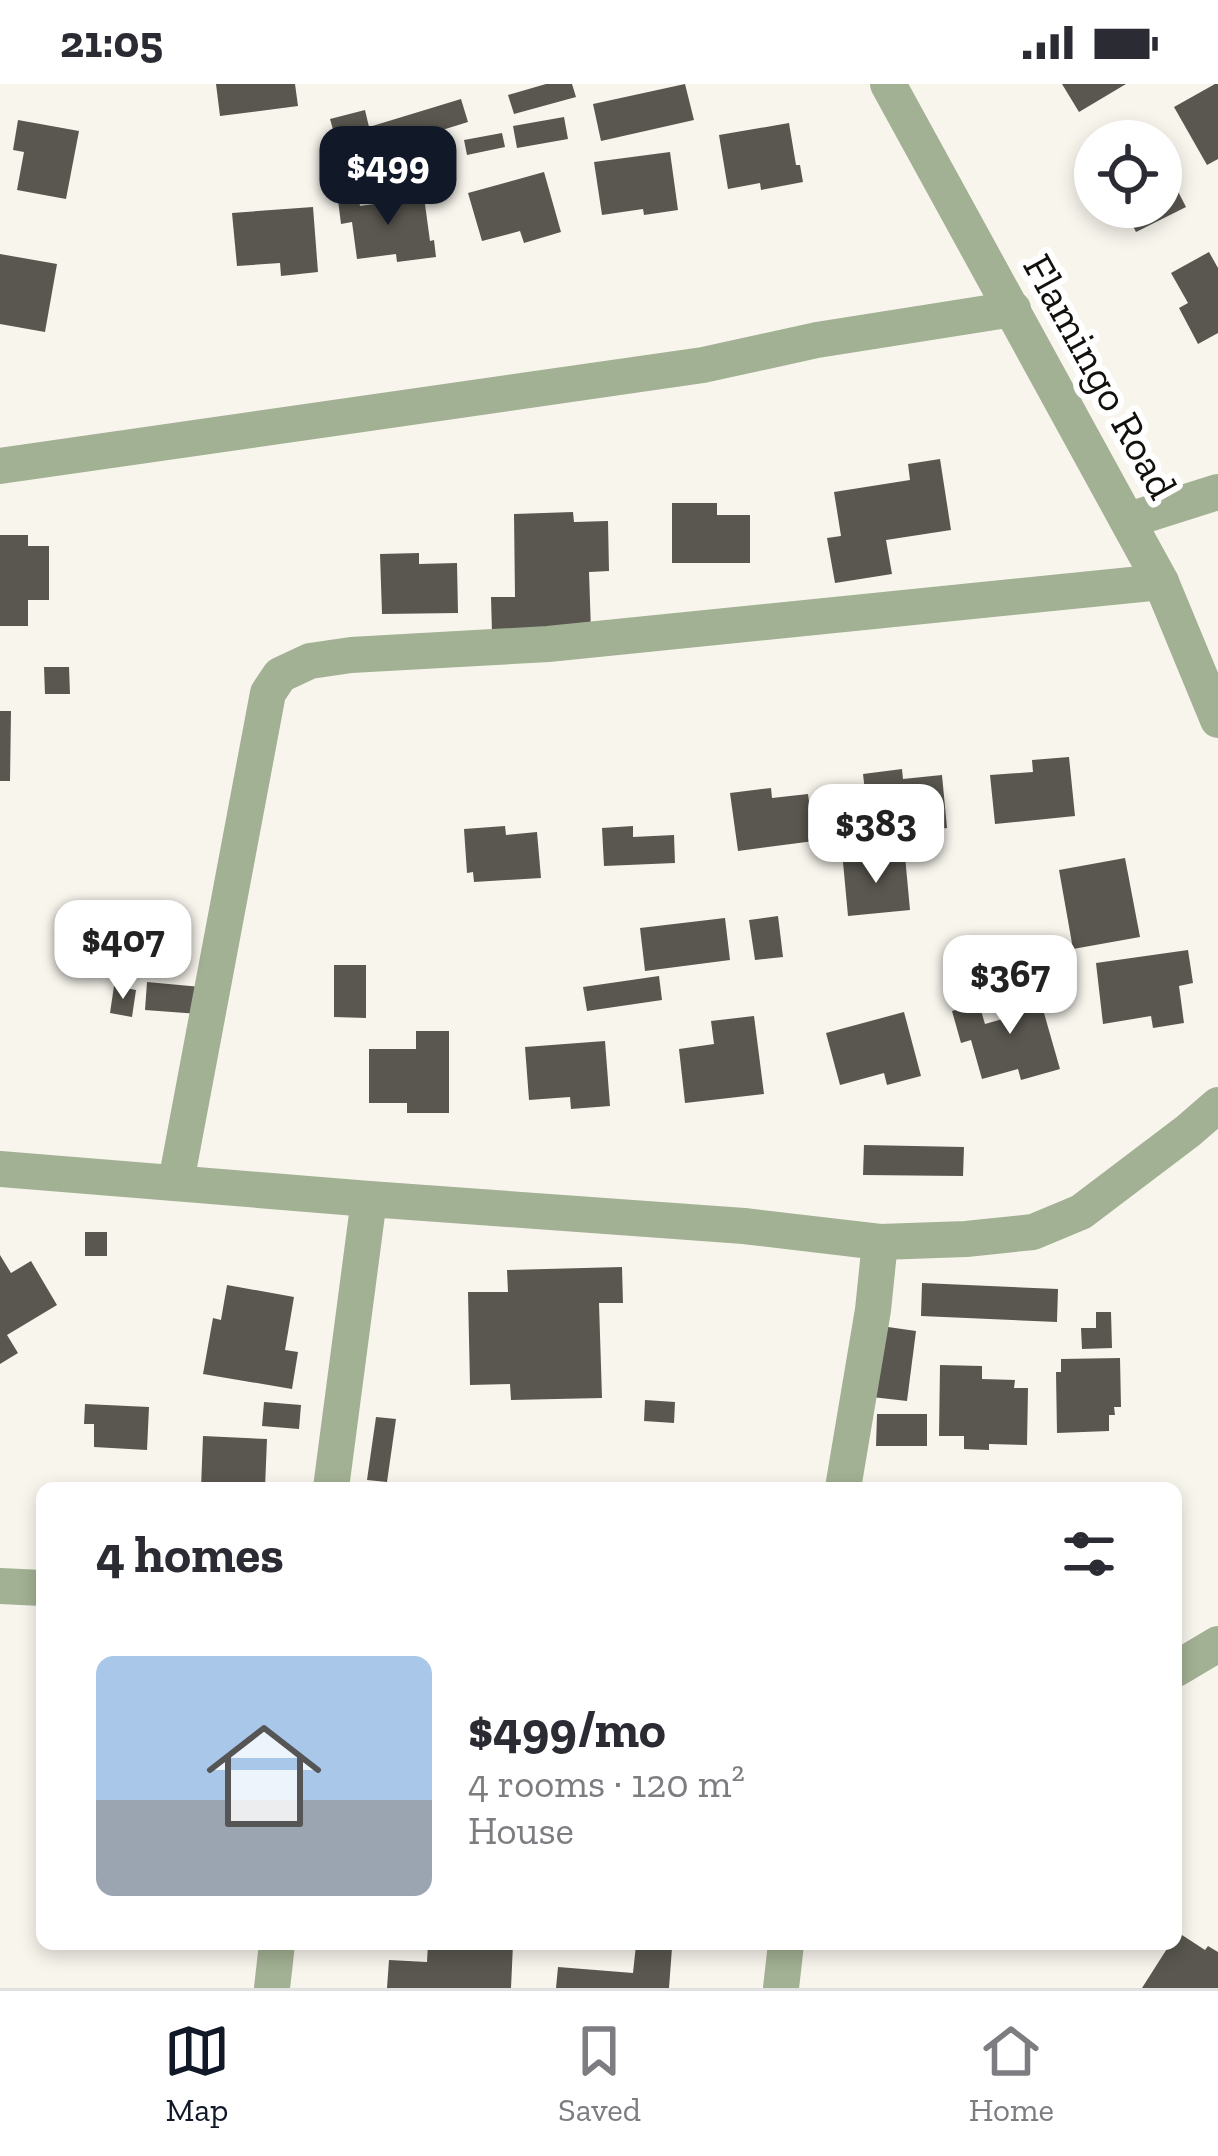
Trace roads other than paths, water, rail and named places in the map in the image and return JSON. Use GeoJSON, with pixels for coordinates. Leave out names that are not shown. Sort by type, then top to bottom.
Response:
{"type":"FeatureCollection","features":[{"type":"Feature","properties":{"kind":"street","name":"Flamingo Road"},"geometry":{"type":"LineString","coordinates":[[888,84],[1129,520],[1161,582],[1218,720]]}},
{"type":"Feature","properties":{"kind":"street"},"geometry":{"type":"LineString","coordinates":[[0,466],[680,368],[817,340],[1013,309]]}},
{"type":"Feature","properties":{"kind":"street"},"geometry":{"type":"LineString","coordinates":[[1129,520],[1218,492]]}},
{"type":"Feature","properties":{"kind":"street"},"geometry":{"type":"LineString","coordinates":[[176,1182],[268,693],[280,675],[310,661],[351,655],[548,644],[1161,582]]}},
{"type":"Feature","properties":{"kind":"street"},"geometry":{"type":"LineString","coordinates":[[0,1169],[744,1226],[880,1242],[966,1239],[1033,1232],[1081,1212],[1218,1105]]}},
{"type":"Feature","properties":{"kind":"street"},"geometry":{"type":"LineString","coordinates":[[332,1482],[369,1199]]}},
{"type":"Feature","properties":{"kind":"street"},"geometry":{"type":"LineString","coordinates":[[844,1482],[880,1242]]}},
{"type":"Feature","properties":{"kind":"street"},"geometry":{"type":"LineString","coordinates":[[0,1586],[36,1588]]}},
{"type":"Feature","properties":{"kind":"street"},"geometry":{"type":"LineString","coordinates":[[1182,1665],[1218,1644]]}},
{"type":"Feature","properties":{"kind":"street"},"geometry":{"type":"LineString","coordinates":[[272,1988],[276,1950]]}},
{"type":"Feature","properties":{"kind":"street"},"geometry":{"type":"LineString","coordinates":[[781,1988],[785,1950]]}}]}
